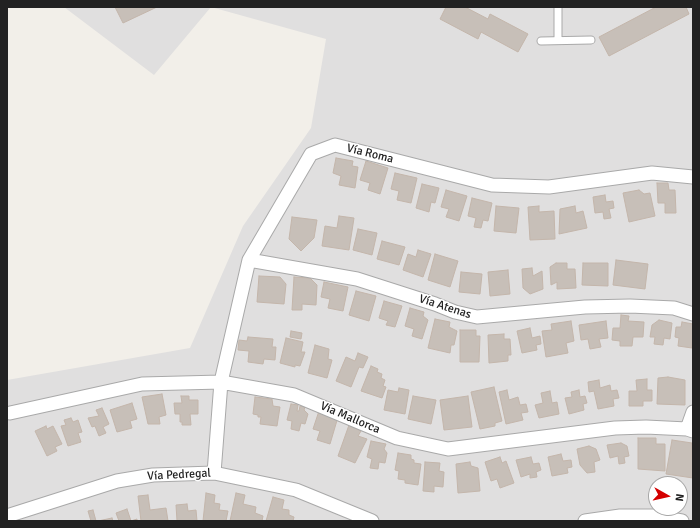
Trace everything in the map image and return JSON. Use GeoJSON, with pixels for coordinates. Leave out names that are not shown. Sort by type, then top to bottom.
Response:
{"type":"FeatureCollection","features":[{"type":"Feature","properties":{"kind":"street","name":"Vía Roma"},"geometry":{"type":"LineString","coordinates":[[214,473],[221,382],[248,260],[311,154],[335,145],[492,185],[549,187],[652,173],[693,177]]}},
{"type":"Feature","properties":{"kind":"street","name":"Vía Atenas"},"geometry":{"type":"LineString","coordinates":[[248,260],[357,279],[455,312],[477,317],[577,308],[630,306],[674,308],[693,314]]}},
{"type":"Feature","properties":{"kind":"street","name":"Vía Mallorca"},"geometry":{"type":"LineString","coordinates":[[10,413],[142,384],[221,382],[294,395],[397,438],[448,449],[615,428],[690,430]]}},
{"type":"Feature","properties":{"kind":"street"},"geometry":{"type":"LineString","coordinates":[[690,430],[693,412]]}},
{"type":"Feature","properties":{"kind":"street","name":"Vía Pedregal"},"geometry":{"type":"LineString","coordinates":[[7,516],[117,481],[153,474],[214,473],[296,490],[372,521]]}},
{"type":"Feature","properties":{"kind":"street"},"geometry":{"type":"LineString","coordinates":[[585,521],[620,516],[654,516],[682,521]]}},
{"type":"Feature","properties":{"kind":"lane"},"geometry":{"type":"LineString","coordinates":[[558,7],[558,40]]}},
{"type":"Feature","properties":{"kind":"lane"},"geometry":{"type":"LineString","coordinates":[[541,41],[591,40]]}},
{"type":"Feature","properties":{"kind":"shaded area"},"geometry":{"type":"Polygon","coordinates":[[[64,7],[211,7],[154,75],[64,7]]]}},
{"type":"Feature","properties":{"kind":"shaded area"},"geometry":{"type":"Polygon","coordinates":[[[211,7],[693,7],[693,521],[7,521],[7,380],[190,348],[243,226],[311,128],[326,39],[211,7]]]}},
{"type":"Feature","properties":{"kind":"building"},"geometry":{"type":"Polygon","coordinates":[[[115,7],[157,7],[123,23],[115,7]]]}},
{"type":"Feature","properties":{"kind":"building"},"geometry":{"type":"Polygon","coordinates":[[[446,7],[465,7],[488,19],[490,14],[528,34],[518,52],[481,32],[478,39],[440,19],[446,7]]]}},
{"type":"Feature","properties":{"kind":"building"},"geometry":{"type":"Polygon","coordinates":[[[656,7],[686,7],[689,14],[609,56],[599,37],[656,7]]]}},
{"type":"Feature","properties":{"kind":"building"},"geometry":{"type":"Polygon","coordinates":[[[336,158],[353,161],[352,166],[358,167],[355,188],[339,185],[341,176],[333,173],[336,158]]]}},
{"type":"Feature","properties":{"kind":"building"},"geometry":{"type":"Polygon","coordinates":[[[366,161],[388,168],[380,194],[368,190],[370,183],[360,180],[366,161]]]}},
{"type":"Feature","properties":{"kind":"building"},"geometry":{"type":"Polygon","coordinates":[[[395,173],[417,178],[411,203],[397,200],[399,191],[391,189],[395,173]]]}},
{"type":"Feature","properties":{"kind":"building"},"geometry":{"type":"Polygon","coordinates":[[[657,183],[668,183],[669,190],[675,190],[676,213],[665,213],[665,203],[658,203],[657,183]]]}},
{"type":"Feature","properties":{"kind":"building"},"geometry":{"type":"Polygon","coordinates":[[[422,184],[439,188],[435,203],[431,202],[429,212],[416,208],[422,184]]]}},
{"type":"Feature","properties":{"kind":"building"},"geometry":{"type":"Polygon","coordinates":[[[446,190],[467,196],[459,221],[446,217],[449,209],[441,207],[446,190]]]}},
{"type":"Feature","properties":{"kind":"building"},"geometry":{"type":"Polygon","coordinates":[[[639,190],[644,194],[650,193],[655,216],[629,222],[623,193],[639,190]]]}},
{"type":"Feature","properties":{"kind":"building"},"geometry":{"type":"Polygon","coordinates":[[[605,195],[606,202],[613,201],[614,208],[609,209],[611,218],[604,219],[603,212],[595,213],[593,197],[605,195]]]}},
{"type":"Feature","properties":{"kind":"building"},"geometry":{"type":"Polygon","coordinates":[[[472,198],[492,203],[488,221],[483,220],[481,228],[474,227],[476,218],[468,216],[472,198]]]}},
{"type":"Feature","properties":{"kind":"building"},"geometry":{"type":"Polygon","coordinates":[[[496,206],[519,208],[516,233],[494,231],[496,206]]]}},
{"type":"Feature","properties":{"kind":"building"},"geometry":{"type":"Polygon","coordinates":[[[539,206],[539,212],[554,211],[555,239],[530,240],[528,207],[539,206]]]}},
{"type":"Feature","properties":{"kind":"building"},"geometry":{"type":"Polygon","coordinates":[[[575,206],[576,213],[583,211],[587,228],[559,234],[560,209],[575,206]]]}},
{"type":"Feature","properties":{"kind":"building"},"geometry":{"type":"Polygon","coordinates":[[[339,216],[354,218],[349,250],[322,246],[325,226],[337,228],[339,216]]]}},
{"type":"Feature","properties":{"kind":"building"},"geometry":{"type":"Polygon","coordinates":[[[292,217],[317,220],[314,238],[301,251],[289,239],[292,217]]]}},
{"type":"Feature","properties":{"kind":"building"},"geometry":{"type":"Polygon","coordinates":[[[358,229],[377,233],[372,255],[353,250],[358,229]]]}},
{"type":"Feature","properties":{"kind":"building"},"geometry":{"type":"Polygon","coordinates":[[[382,241],[405,247],[399,265],[377,259],[382,241]]]}},
{"type":"Feature","properties":{"kind":"building"},"geometry":{"type":"Polygon","coordinates":[[[418,250],[431,254],[423,277],[403,270],[408,254],[416,257],[418,250]]]}},
{"type":"Feature","properties":{"kind":"building"},"geometry":{"type":"Polygon","coordinates":[[[435,254],[458,261],[450,287],[428,280],[435,254]]]}},
{"type":"Feature","properties":{"kind":"building"},"geometry":{"type":"Polygon","coordinates":[[[616,260],[648,264],[645,289],[613,285],[616,260]]]}},
{"type":"Feature","properties":{"kind":"building"},"geometry":{"type":"Polygon","coordinates":[[[556,263],[567,263],[567,269],[575,269],[576,288],[557,289],[557,282],[551,285],[550,267],[556,263]]]}},
{"type":"Feature","properties":{"kind":"building"},"geometry":{"type":"Polygon","coordinates":[[[583,263],[608,263],[608,286],[582,285],[583,263]]]}},
{"type":"Feature","properties":{"kind":"building"},"geometry":{"type":"Polygon","coordinates":[[[532,268],[533,276],[542,271],[543,289],[530,294],[523,288],[522,269],[532,268]]]}},
{"type":"Feature","properties":{"kind":"building"},"geometry":{"type":"Polygon","coordinates":[[[508,270],[510,294],[490,296],[488,272],[508,270]]]}},
{"type":"Feature","properties":{"kind":"building"},"geometry":{"type":"Polygon","coordinates":[[[461,272],[482,274],[480,294],[459,292],[461,272]]]}},
{"type":"Feature","properties":{"kind":"building"},"geometry":{"type":"Polygon","coordinates":[[[259,276],[280,277],[286,284],[284,304],[257,302],[259,276]]]}},
{"type":"Feature","properties":{"kind":"building"},"geometry":{"type":"Polygon","coordinates":[[[294,277],[310,278],[317,285],[316,305],[302,304],[302,310],[292,310],[294,277]]]}},
{"type":"Feature","properties":{"kind":"building"},"geometry":{"type":"Polygon","coordinates":[[[324,282],[348,287],[343,311],[328,308],[330,299],[321,297],[324,282]]]}},
{"type":"Feature","properties":{"kind":"building"},"geometry":{"type":"Polygon","coordinates":[[[356,291],[376,296],[369,321],[349,315],[356,291]]]}},
{"type":"Feature","properties":{"kind":"building"},"geometry":{"type":"Polygon","coordinates":[[[384,301],[402,306],[395,327],[386,325],[388,321],[379,318],[384,301]]]}},
{"type":"Feature","properties":{"kind":"building"},"geometry":{"type":"Polygon","coordinates":[[[410,308],[424,312],[423,316],[428,320],[422,339],[412,336],[414,329],[405,326],[410,308]]]}},
{"type":"Feature","properties":{"kind":"building"},"geometry":{"type":"Polygon","coordinates":[[[621,315],[629,316],[628,321],[644,322],[643,337],[633,337],[632,346],[620,346],[620,341],[612,340],[613,328],[620,328],[621,315]]]}},
{"type":"Feature","properties":{"kind":"building"},"geometry":{"type":"Polygon","coordinates":[[[435,319],[450,322],[449,327],[457,331],[454,345],[451,345],[450,353],[428,348],[435,319]]]}},
{"type":"Feature","properties":{"kind":"building"},"geometry":{"type":"Polygon","coordinates":[[[659,320],[672,323],[670,339],[664,338],[663,345],[654,344],[655,337],[650,337],[652,325],[659,320]]]}},
{"type":"Feature","properties":{"kind":"building"},"geometry":{"type":"Polygon","coordinates":[[[571,321],[574,341],[566,343],[568,353],[546,357],[542,331],[552,330],[551,324],[571,321]]]}},
{"type":"Feature","properties":{"kind":"building"},"geometry":{"type":"Polygon","coordinates":[[[606,321],[608,338],[599,339],[601,347],[590,349],[588,339],[581,340],[579,325],[606,321]]]}},
{"type":"Feature","properties":{"kind":"building"},"geometry":{"type":"Polygon","coordinates":[[[682,322],[693,324],[692,348],[678,346],[679,338],[675,337],[676,327],[681,327],[682,322]]]}},
{"type":"Feature","properties":{"kind":"building"},"geometry":{"type":"Polygon","coordinates":[[[530,328],[532,338],[540,336],[541,344],[536,345],[537,350],[522,353],[517,331],[530,328]]]}},
{"type":"Feature","properties":{"kind":"building"},"geometry":{"type":"Polygon","coordinates":[[[460,330],[476,330],[476,336],[480,336],[479,362],[460,362],[460,330]]]}},
{"type":"Feature","properties":{"kind":"building"},"geometry":{"type":"Polygon","coordinates":[[[291,331],[302,333],[301,339],[290,337],[291,331]]]}},
{"type":"Feature","properties":{"kind":"building"},"geometry":{"type":"Polygon","coordinates":[[[504,334],[504,339],[510,339],[511,355],[508,355],[508,361],[489,363],[488,335],[504,334]]]}},
{"type":"Feature","properties":{"kind":"building"},"geometry":{"type":"Polygon","coordinates":[[[248,337],[273,339],[272,347],[276,347],[275,360],[264,359],[263,364],[248,362],[249,351],[238,350],[239,340],[247,341],[248,337]]]}},
{"type":"Feature","properties":{"kind":"building"},"geometry":{"type":"Polygon","coordinates":[[[286,338],[303,342],[301,352],[305,352],[300,366],[295,365],[295,367],[280,363],[286,338]]]}},
{"type":"Feature","properties":{"kind":"building"},"geometry":{"type":"Polygon","coordinates":[[[315,345],[329,349],[328,359],[332,360],[327,378],[308,373],[315,345]]]}},
{"type":"Feature","properties":{"kind":"building"},"geometry":{"type":"Polygon","coordinates":[[[358,353],[368,357],[363,368],[359,367],[351,387],[336,381],[346,357],[355,361],[358,353]]]}},
{"type":"Feature","properties":{"kind":"building"},"geometry":{"type":"Polygon","coordinates":[[[371,366],[378,369],[377,372],[382,374],[381,378],[385,380],[383,386],[386,387],[382,398],[361,391],[371,366]]]}},
{"type":"Feature","properties":{"kind":"building"},"geometry":{"type":"Polygon","coordinates":[[[668,377],[685,380],[685,405],[657,404],[658,378],[668,377]]]}},
{"type":"Feature","properties":{"kind":"building"},"geometry":{"type":"Polygon","coordinates":[[[647,379],[647,390],[652,390],[652,401],[643,401],[643,406],[629,406],[629,391],[637,391],[636,380],[647,379]]]}},
{"type":"Feature","properties":{"kind":"building"},"geometry":{"type":"Polygon","coordinates":[[[599,380],[600,388],[610,385],[611,391],[617,390],[619,398],[613,399],[614,406],[598,409],[594,391],[589,392],[588,382],[599,380]]]}},
{"type":"Feature","properties":{"kind":"building"},"geometry":{"type":"Polygon","coordinates":[[[494,387],[502,421],[495,423],[495,426],[480,429],[471,392],[494,387]]]}},
{"type":"Feature","properties":{"kind":"building"},"geometry":{"type":"Polygon","coordinates":[[[399,388],[409,390],[405,414],[384,410],[388,390],[398,392],[399,388]]]}},
{"type":"Feature","properties":{"kind":"building"},"geometry":{"type":"Polygon","coordinates":[[[507,390],[509,400],[518,397],[520,405],[526,404],[528,412],[521,413],[523,420],[506,424],[499,392],[507,390]]]}},
{"type":"Feature","properties":{"kind":"building"},"geometry":{"type":"Polygon","coordinates":[[[579,390],[580,397],[585,396],[587,403],[583,404],[584,410],[569,414],[565,398],[572,397],[571,392],[579,390]]]}},
{"type":"Feature","properties":{"kind":"building"},"geometry":{"type":"Polygon","coordinates":[[[550,391],[552,403],[557,402],[559,414],[539,418],[535,405],[543,403],[541,393],[550,391]]]}},
{"type":"Feature","properties":{"kind":"building"},"geometry":{"type":"Polygon","coordinates":[[[162,394],[166,415],[159,417],[160,424],[148,424],[142,397],[162,394]]]}},
{"type":"Feature","properties":{"kind":"building"},"geometry":{"type":"Polygon","coordinates":[[[181,396],[189,396],[189,400],[198,400],[198,414],[190,414],[191,425],[182,425],[182,422],[180,422],[180,414],[175,414],[174,403],[182,403],[181,396]]]}},
{"type":"Feature","properties":{"kind":"building"},"geometry":{"type":"Polygon","coordinates":[[[413,396],[436,400],[431,424],[408,419],[413,396]]]}},
{"type":"Feature","properties":{"kind":"building"},"geometry":{"type":"Polygon","coordinates":[[[468,396],[472,427],[444,430],[440,400],[468,396]]]}},
{"type":"Feature","properties":{"kind":"building"},"geometry":{"type":"Polygon","coordinates":[[[255,397],[272,399],[273,406],[280,407],[277,426],[260,424],[261,417],[253,414],[255,397]]]}},
{"type":"Feature","properties":{"kind":"building"},"geometry":{"type":"Polygon","coordinates":[[[132,403],[137,419],[130,421],[132,428],[117,432],[110,410],[132,403]]]}},
{"type":"Feature","properties":{"kind":"building"},"geometry":{"type":"Polygon","coordinates":[[[291,404],[298,405],[297,411],[299,411],[300,406],[305,407],[304,410],[308,414],[305,424],[301,423],[299,431],[291,429],[292,421],[287,420],[291,404]]]}},
{"type":"Feature","properties":{"kind":"building"},"geometry":{"type":"Polygon","coordinates":[[[102,408],[109,424],[103,427],[106,433],[99,436],[95,426],[92,427],[88,418],[99,416],[96,410],[102,408]]]}},
{"type":"Feature","properties":{"kind":"building"},"geometry":{"type":"Polygon","coordinates":[[[319,411],[338,417],[330,444],[317,440],[320,431],[313,429],[319,411]]]}},
{"type":"Feature","properties":{"kind":"building"},"geometry":{"type":"Polygon","coordinates":[[[71,418],[73,422],[78,420],[82,432],[78,433],[81,442],[68,446],[61,426],[66,425],[64,420],[71,418]]]}},
{"type":"Feature","properties":{"kind":"building"},"geometry":{"type":"Polygon","coordinates":[[[349,425],[361,431],[358,436],[367,439],[355,463],[338,456],[349,425]]]}},
{"type":"Feature","properties":{"kind":"building"},"geometry":{"type":"Polygon","coordinates":[[[46,426],[47,429],[53,426],[62,444],[55,447],[57,451],[47,456],[35,431],[46,426]]]}},
{"type":"Feature","properties":{"kind":"building"},"geometry":{"type":"Polygon","coordinates":[[[638,438],[656,438],[656,444],[665,444],[665,471],[638,469],[638,438]]]}},
{"type":"Feature","properties":{"kind":"building"},"geometry":{"type":"Polygon","coordinates":[[[672,440],[692,443],[693,478],[688,476],[666,474],[672,440]]]}},
{"type":"Feature","properties":{"kind":"building"},"geometry":{"type":"Polygon","coordinates":[[[371,441],[386,444],[384,449],[387,453],[385,463],[379,462],[378,469],[370,468],[372,459],[367,457],[371,441]]]}},
{"type":"Feature","properties":{"kind":"building"},"geometry":{"type":"Polygon","coordinates":[[[621,443],[627,446],[629,456],[624,457],[625,463],[619,464],[618,456],[610,458],[607,445],[621,443]]]}},
{"type":"Feature","properties":{"kind":"building"},"geometry":{"type":"Polygon","coordinates":[[[589,446],[596,449],[600,460],[594,462],[595,472],[587,473],[580,465],[577,449],[589,446]]]}},
{"type":"Feature","properties":{"kind":"building"},"geometry":{"type":"Polygon","coordinates":[[[398,453],[411,455],[411,459],[414,460],[414,463],[421,464],[418,485],[405,483],[405,480],[398,479],[399,471],[395,470],[398,453]]]}},
{"type":"Feature","properties":{"kind":"building"},"geometry":{"type":"Polygon","coordinates":[[[561,454],[563,461],[571,460],[572,467],[567,468],[568,473],[552,476],[548,457],[561,454]]]}},
{"type":"Feature","properties":{"kind":"building"},"geometry":{"type":"Polygon","coordinates":[[[500,457],[502,463],[506,461],[514,483],[500,488],[497,479],[491,481],[485,462],[500,457]]]}},
{"type":"Feature","properties":{"kind":"building"},"geometry":{"type":"Polygon","coordinates":[[[531,457],[533,464],[539,463],[541,470],[536,472],[537,477],[530,478],[530,474],[521,477],[516,460],[531,457]]]}},
{"type":"Feature","properties":{"kind":"building"},"geometry":{"type":"Polygon","coordinates":[[[425,462],[440,463],[439,471],[444,472],[443,487],[434,486],[434,492],[423,491],[425,462]]]}},
{"type":"Feature","properties":{"kind":"building"},"geometry":{"type":"Polygon","coordinates":[[[470,462],[471,466],[478,468],[480,491],[458,493],[456,464],[470,462]]]}},
{"type":"Feature","properties":{"kind":"building"},"geometry":{"type":"Polygon","coordinates":[[[206,493],[215,495],[214,503],[220,504],[219,510],[228,511],[226,521],[203,521],[206,493]]]}},
{"type":"Feature","properties":{"kind":"building"},"geometry":{"type":"Polygon","coordinates":[[[236,493],[245,495],[243,504],[256,507],[255,513],[263,516],[262,521],[230,521],[236,493]]]}},
{"type":"Feature","properties":{"kind":"building"},"geometry":{"type":"Polygon","coordinates":[[[148,495],[150,510],[166,508],[168,521],[141,521],[138,496],[148,495]]]}},
{"type":"Feature","properties":{"kind":"building"},"geometry":{"type":"Polygon","coordinates":[[[273,497],[284,500],[282,509],[289,510],[289,515],[294,517],[293,521],[266,521],[273,497]]]}},
{"type":"Feature","properties":{"kind":"building"},"geometry":{"type":"Polygon","coordinates":[[[187,504],[188,511],[196,510],[197,521],[177,521],[176,505],[187,504]]]}},
{"type":"Feature","properties":{"kind":"building"},"geometry":{"type":"Polygon","coordinates":[[[127,509],[131,521],[119,521],[116,513],[127,509]]]}},
{"type":"Feature","properties":{"kind":"building"},"geometry":{"type":"Polygon","coordinates":[[[93,510],[96,521],[91,521],[88,511],[93,510]]]}},
{"type":"Feature","properties":{"kind":"building"},"geometry":{"type":"Polygon","coordinates":[[[112,518],[113,521],[98,521],[112,518]]]}}]}
